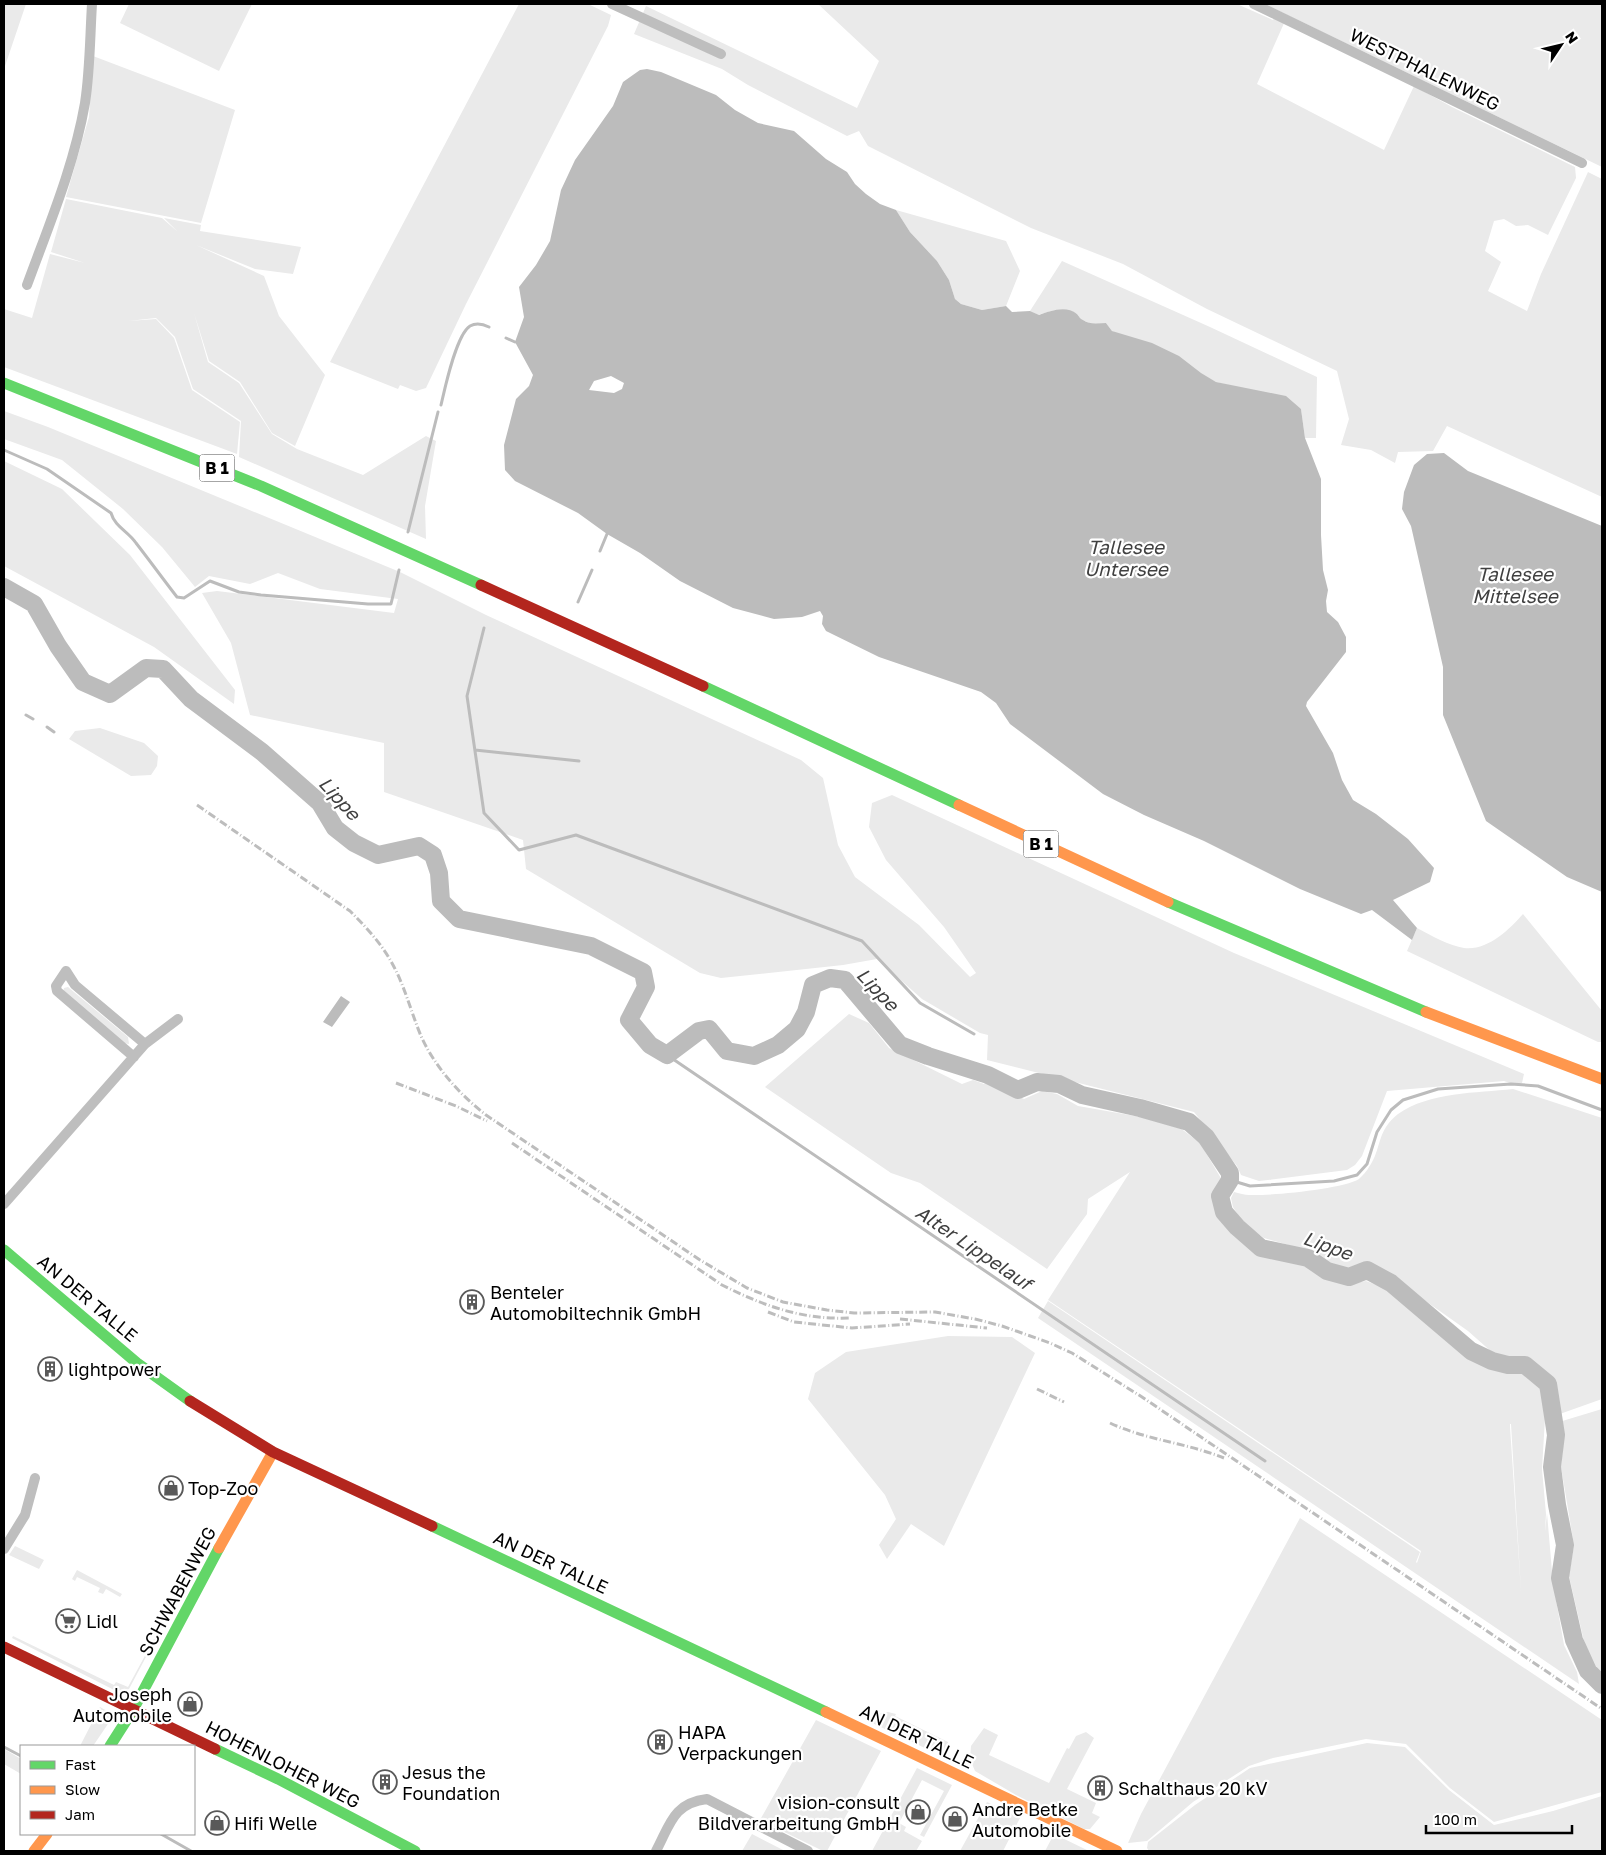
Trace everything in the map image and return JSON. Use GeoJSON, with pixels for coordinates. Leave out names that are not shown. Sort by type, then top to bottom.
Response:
{"type":"FeatureCollection","features":[{"type":"Feature","properties":{"kind":"main road","name":"B 1"},"geometry":{"type":"LineString","coordinates":[[4,384],[77,411],[261,486],[566,622],[1211,922],[1409,1006],[1602,1079]]}},
{"type":"Feature","properties":{"kind":"main road","name":"AN DER TALLE"},"geometry":{"type":"LineString","coordinates":[[4,1250],[137,1363],[201,1409],[273,1452],[712,1657],[1118,1851]]}},
{"type":"Feature","properties":{"kind":"main road","name":"SCHWABENWEG"},"geometry":{"type":"LineString","coordinates":[[111,1745],[134,1710],[231,1525],[273,1452]]}},
{"type":"Feature","properties":{"kind":"main road","name":"HOHENLOHER WEG"},"geometry":{"type":"LineString","coordinates":[[4,1647],[278,1779],[415,1851]]}},
{"type":"Feature","properties":{"kind":"main road"},"geometry":{"type":"LineString","coordinates":[[34,1851],[46,1835]]}},
{"type":"Feature","properties":{"kind":"street"},"geometry":{"type":"LineString","coordinates":[[27,285],[58,203],[81,123],[85,100],[92,4]]}},
{"type":"Feature","properties":{"kind":"street"},"geometry":{"type":"LineString","coordinates":[[612,4],[721,54]]}},
{"type":"Feature","properties":{"kind":"street","name":"WESTPHALENWEG"},"geometry":{"type":"LineString","coordinates":[[1254,4],[1582,163]]}},
{"type":"Feature","properties":{"kind":"street"},"geometry":{"type":"LineString","coordinates":[[134,1057],[57,991],[56,986],[63,975],[145,1044]]}},
{"type":"Feature","properties":{"kind":"street"},"geometry":{"type":"LineString","coordinates":[[4,1204],[145,1044],[178,1019]]}},
{"type":"Feature","properties":{"kind":"street"},"geometry":{"type":"LineString","coordinates":[[4,1548],[25,1515],[34,1478]]}},
{"type":"Feature","properties":{"kind":"street"},"geometry":{"type":"LineString","coordinates":[[656,1851],[676,1813],[694,1800],[707,1799],[808,1851]]}},
{"type":"Feature","properties":{"kind":"shaded area"},"geometry":{"type":"Polygon","coordinates":[[[4,4],[26,4],[4,69],[4,4]]]}},
{"type":"Feature","properties":{"kind":"shaded area"},"geometry":{"type":"Polygon","coordinates":[[[129,4],[252,4],[219,71],[120,23],[129,4]]]}},
{"type":"Feature","properties":{"kind":"shaded area"},"geometry":{"type":"Polygon","coordinates":[[[519,4],[588,4],[611,15],[608,26],[466,304],[426,388],[416,391],[400,385],[398,389],[330,362],[519,4]]]}},
{"type":"Feature","properties":{"kind":"shaded area"},"geometry":{"type":"Polygon","coordinates":[[[818,4],[1237,4],[1273,20],[1275,16],[1285,21],[1257,84],[1384,150],[1414,86],[1452,107],[1575,167],[1576,178],[1548,235],[1528,225],[1516,226],[1504,219],[1494,221],[1485,251],[1501,262],[1488,291],[1527,311],[1541,274],[1588,172],[1602,179],[1602,497],[1447,426],[1433,451],[1398,452],[1395,463],[1371,450],[1341,445],[1349,419],[1337,371],[1207,309],[1123,264],[1031,228],[868,146],[859,131],[847,136],[748,85],[722,69],[634,34],[646,6],[857,108],[879,61],[818,4]]]}},
{"type":"Feature","properties":{"kind":"shaded area"},"geometry":{"type":"Polygon","coordinates":[[[1265,4],[1602,4],[1602,167],[1265,4]]]}},
{"type":"Feature","properties":{"kind":"shaded area"},"geometry":{"type":"Polygon","coordinates":[[[93,56],[235,110],[201,223],[66,197],[89,117],[93,56]]]}},
{"type":"Feature","properties":{"kind":"shaded area"},"geometry":{"type":"Polygon","coordinates":[[[66,199],[162,218],[178,232],[164,218],[201,225],[200,231],[301,247],[293,274],[255,269],[196,245],[264,276],[279,316],[325,375],[295,446],[272,433],[240,382],[209,361],[194,313],[208,362],[239,383],[272,434],[297,449],[363,475],[426,436],[436,441],[425,506],[426,539],[239,457],[241,421],[193,389],[175,337],[156,318],[128,321],[156,319],[174,338],[192,390],[240,422],[237,454],[4,367],[4,309],[32,318],[50,254],[85,263],[51,252],[66,199]]]}},
{"type":"Feature","properties":{"kind":"shaded area"},"geometry":{"type":"Polygon","coordinates":[[[896,210],[1006,241],[1020,271],[1006,306],[982,310],[961,304],[955,299],[949,280],[937,261],[910,232],[896,210]]]}},
{"type":"Feature","properties":{"kind":"shaded area"},"geometry":{"type":"Polygon","coordinates":[[[1062,261],[1317,377],[1316,438],[1305,438],[1301,409],[1245,389],[1216,382],[1112,331],[1106,323],[1088,323],[1077,314],[1068,310],[1038,315],[1030,311],[1062,261]]]}},
{"type":"Feature","properties":{"kind":"shaded area"},"geometry":{"type":"Polygon","coordinates":[[[4,411],[48,427],[400,572],[486,615],[801,760],[823,778],[838,845],[855,877],[919,925],[970,977],[976,973],[944,927],[886,860],[869,827],[872,803],[892,795],[1234,953],[1524,1074],[1522,1083],[1504,1081],[1387,1091],[1362,1156],[1355,1165],[1347,1170],[1259,1181],[1241,1175],[1237,1166],[1194,1112],[987,1060],[988,1035],[980,1033],[922,999],[877,959],[843,965],[721,978],[700,973],[526,869],[523,840],[384,792],[384,743],[250,715],[231,643],[202,593],[217,591],[394,613],[398,599],[320,589],[278,573],[250,584],[209,576],[195,587],[162,547],[123,509],[62,460],[4,439],[4,411]]]}},
{"type":"Feature","properties":{"kind":"shaded area"},"geometry":{"type":"Polygon","coordinates":[[[4,461],[62,489],[130,555],[235,690],[234,704],[154,647],[4,566],[4,461]]]}},
{"type":"Feature","properties":{"kind":"shaded area"},"geometry":{"type":"Polygon","coordinates":[[[100,728],[144,743],[158,756],[157,766],[151,775],[131,776],[69,739],[75,731],[100,728]]]}},
{"type":"Feature","properties":{"kind":"shaded area"},"geometry":{"type":"Polygon","coordinates":[[[1523,914],[1602,1011],[1602,1042],[1598,1042],[1407,951],[1417,928],[1453,945],[1473,948],[1489,943],[1497,938],[1523,914]]]}},
{"type":"Feature","properties":{"kind":"shaded area"},"geometry":{"type":"Polygon","coordinates":[[[68,987],[128,1037],[129,1044],[123,1043],[63,992],[64,988],[68,987]]]}},
{"type":"Feature","properties":{"kind":"shaded area"},"geometry":{"type":"Polygon","coordinates":[[[849,1014],[869,1023],[889,1048],[962,1084],[973,1080],[984,1084],[987,1080],[1024,1099],[1042,1091],[1057,1094],[1078,1106],[1141,1117],[1179,1127],[1200,1143],[1222,1180],[1218,1194],[1220,1211],[1233,1230],[1258,1250],[1306,1262],[1348,1284],[1366,1281],[1387,1289],[1457,1345],[1506,1371],[1521,1371],[1541,1388],[1550,1417],[1545,1418],[1542,1469],[1546,1514],[1545,1532],[1547,1513],[1553,1583],[1564,1645],[1577,1672],[1579,1684],[1038,1318],[1048,1301],[1420,1552],[1417,1563],[1421,1551],[1048,1300],[1130,1172],[1088,1199],[1087,1214],[1047,1269],[920,1183],[891,1173],[765,1087],[849,1014]],[[1511,1424],[1510,1427],[1521,1591],[1511,1424]]]}},
{"type":"Feature","properties":{"kind":"shaded area"},"geometry":{"type":"Polygon","coordinates":[[[1513,1089],[1602,1118],[1602,1399],[1557,1415],[1552,1381],[1529,1359],[1494,1354],[1468,1331],[1396,1278],[1368,1264],[1348,1271],[1329,1266],[1310,1251],[1264,1238],[1243,1223],[1233,1207],[1231,1198],[1234,1192],[1247,1195],[1273,1194],[1323,1189],[1351,1183],[1359,1179],[1368,1169],[1376,1154],[1383,1133],[1391,1120],[1410,1107],[1439,1097],[1513,1089]]]}},
{"type":"Feature","properties":{"kind":"shaded area"},"geometry":{"type":"Polygon","coordinates":[[[948,1336],[1012,1337],[1035,1353],[944,1546],[911,1524],[887,1559],[879,1545],[896,1519],[885,1495],[808,1399],[815,1373],[846,1352],[948,1336]]]}},
{"type":"Feature","properties":{"kind":"shaded area"},"geometry":{"type":"Polygon","coordinates":[[[1602,1409],[1602,1678],[1593,1669],[1583,1637],[1569,1576],[1574,1545],[1561,1467],[1564,1437],[1559,1422],[1602,1409]]]}},
{"type":"Feature","properties":{"kind":"shaded area"},"geometry":{"type":"Polygon","coordinates":[[[1300,1518],[1602,1720],[1602,1792],[1494,1822],[1450,1788],[1406,1744],[1366,1739],[1273,1758],[1249,1766],[1193,1802],[1147,1841],[1128,1843],[1141,1814],[1300,1518]]]}},
{"type":"Feature","properties":{"kind":"shaded area"},"geometry":{"type":"Polygon","coordinates":[[[15,1546],[44,1560],[39,1569],[9,1555],[15,1546]]]}},
{"type":"Feature","properties":{"kind":"shaded area"},"geometry":{"type":"Polygon","coordinates":[[[77,1570],[122,1594],[120,1597],[106,1589],[103,1594],[98,1592],[100,1588],[77,1577],[75,1581],[72,1579],[77,1570]]]}},
{"type":"Feature","properties":{"kind":"shaded area"},"geometry":{"type":"Polygon","coordinates":[[[13,1636],[114,1685],[116,1682],[128,1687],[155,1640],[129,1689],[118,1692],[12,1638],[13,1636]]]}},
{"type":"Feature","properties":{"kind":"shaded area"},"geometry":{"type":"Polygon","coordinates":[[[100,1707],[107,1711],[110,1721],[94,1745],[81,1745],[100,1707]]]}},
{"type":"Feature","properties":{"kind":"shaded area"},"geometry":{"type":"Polygon","coordinates":[[[888,1712],[896,1714],[895,1716],[948,1742],[946,1748],[941,1751],[927,1749],[866,1720],[866,1716],[888,1712]]]}},
{"type":"Feature","properties":{"kind":"shaded area"},"geometry":{"type":"Polygon","coordinates":[[[816,1720],[881,1751],[827,1851],[823,1851],[760,1820],[816,1720]]]}},
{"type":"Feature","properties":{"kind":"shaded area"},"geometry":{"type":"Polygon","coordinates":[[[984,1728],[998,1735],[989,1755],[1049,1783],[1067,1748],[1069,1749],[1076,1736],[1086,1732],[1094,1738],[1067,1789],[1096,1803],[1092,1813],[1100,1817],[1090,1829],[1084,1829],[1016,1795],[975,1771],[970,1759],[971,1746],[984,1728]]]}},
{"type":"Feature","properties":{"kind":"shaded area"},"geometry":{"type":"Polygon","coordinates":[[[1367,1743],[1405,1747],[1449,1790],[1494,1825],[1553,1811],[1602,1796],[1602,1851],[1149,1851],[1147,1848],[1148,1842],[1195,1805],[1250,1768],[1367,1743]]]}},
{"type":"Feature","properties":{"kind":"shaded area"},"geometry":{"type":"Polygon","coordinates":[[[4,1749],[20,1758],[20,1773],[4,1764],[4,1749]]]}},
{"type":"Feature","properties":{"kind":"shaded area"},"geometry":{"type":"Polygon","coordinates":[[[917,1768],[952,1785],[924,1837],[920,1835],[944,1791],[922,1780],[899,1823],[906,1827],[904,1831],[922,1841],[916,1851],[872,1851],[917,1768]]]}},
{"type":"Feature","properties":{"kind":"shaded area"},"geometry":{"type":"Polygon","coordinates":[[[987,1802],[1020,1818],[1003,1851],[960,1851],[987,1802]]]}},
{"type":"Feature","properties":{"kind":"shaded area"},"geometry":{"type":"Polygon","coordinates":[[[752,1834],[785,1851],[742,1851],[752,1834]]]}},
{"type":"Feature","properties":{"kind":"shaded area"},"geometry":{"type":"Polygon","coordinates":[[[1054,1834],[1089,1851],[1045,1851],[1054,1834]]]}},
{"type":"Feature","properties":{"kind":"water","name":"Tallesee Untersee"},"geometry":{"type":"Polygon","coordinates":[[[647,69],[661,72],[716,95],[735,110],[758,123],[794,131],[826,159],[847,172],[855,184],[866,194],[880,204],[896,210],[910,232],[937,261],[949,280],[955,299],[961,304],[982,310],[1006,306],[1012,312],[1030,311],[1039,315],[1063,309],[1073,311],[1088,323],[1106,323],[1112,331],[1152,343],[1179,356],[1216,382],[1286,396],[1301,409],[1305,438],[1321,479],[1321,535],[1323,570],[1328,590],[1327,612],[1338,622],[1346,637],[1346,652],[1307,702],[1306,706],[1333,753],[1342,780],[1353,800],[1376,814],[1408,839],[1434,868],[1430,882],[1393,900],[1417,928],[1412,940],[1372,910],[1361,914],[1300,889],[1204,841],[1144,815],[1103,794],[1010,724],[996,703],[981,692],[879,657],[826,631],[822,624],[823,616],[820,611],[802,617],[774,619],[733,608],[680,581],[578,513],[515,481],[505,470],[504,445],[516,399],[529,386],[533,375],[515,342],[524,317],[519,287],[536,265],[550,241],[561,190],[575,160],[613,106],[623,82],[640,70],[647,69]],[[611,376],[594,381],[589,390],[614,393],[622,389],[624,383],[611,376]]]}},
{"type":"Feature","properties":{"kind":"water","name":"Tallesee Mittelsee"},"geometry":{"type":"Polygon","coordinates":[[[1444,453],[1468,471],[1602,526],[1602,892],[1567,877],[1486,821],[1443,715],[1443,667],[1411,526],[1402,509],[1404,492],[1414,465],[1427,454],[1444,453]]]}},
{"type":"Feature","properties":{"kind":"water"},"geometry":{"type":"Polygon","coordinates":[[[341,996],[350,1002],[332,1027],[323,1022],[341,996]]]}},
{"type":"Feature","properties":{"kind":"waterway"},"geometry":{"type":"LineString","coordinates":[[441,405],[452,362],[465,331],[475,324],[489,327]]}},
{"type":"Feature","properties":{"kind":"waterway"},"geometry":{"type":"LineString","coordinates":[[506,338],[515,342]]}},
{"type":"Feature","properties":{"kind":"waterway"},"geometry":{"type":"LineString","coordinates":[[408,532],[438,412]]}},
{"type":"Feature","properties":{"kind":"waterway"},"geometry":{"type":"LineString","coordinates":[[4,450],[47,469],[111,513],[115,522],[133,539],[177,597],[184,598],[210,581],[239,592],[261,595],[368,604],[391,604],[399,570]]}},
{"type":"Feature","properties":{"kind":"waterway"},"geometry":{"type":"LineString","coordinates":[[600,551],[607,534]]}},
{"type":"Feature","properties":{"kind":"waterway"},"geometry":{"type":"LineString","coordinates":[[578,602],[592,570]]}},
{"type":"Feature","properties":{"kind":"waterway","name":"Lippe"},"geometry":{"type":"LineString","coordinates":[[4,587],[34,604],[58,646],[83,682],[110,694],[146,668],[163,669],[191,699],[262,752],[320,803],[335,828],[354,843],[378,855],[419,846],[433,855],[439,873],[441,901],[459,919],[591,946],[643,972],[646,987],[629,1020],[650,1045],[667,1055],[699,1031],[709,1029],[727,1051],[754,1056],[778,1045],[797,1029],[806,1012],[813,985],[830,978],[845,980],[900,1045],[988,1075],[1018,1090],[1037,1082],[1059,1084],[1082,1095],[1140,1108],[1189,1122],[1206,1137],[1230,1173],[1230,1180],[1220,1196],[1224,1212],[1237,1227],[1261,1248],[1308,1258],[1327,1271],[1349,1277],[1367,1270],[1391,1283],[1471,1351],[1492,1361],[1508,1365],[1525,1365],[1548,1384],[1556,1435],[1552,1467],[1565,1545],[1560,1578],[1574,1640],[1588,1671],[1602,1685]]}},
{"type":"Feature","properties":{"kind":"waterway"},"geometry":{"type":"LineString","coordinates":[[484,628],[467,696],[484,813],[519,850],[576,835],[862,941],[920,1003],[974,1034]]}},
{"type":"Feature","properties":{"kind":"waterway"},"geometry":{"type":"LineString","coordinates":[[26,715],[33,719]]}},
{"type":"Feature","properties":{"kind":"waterway"},"geometry":{"type":"LineString","coordinates":[[47,727],[54,732]]}},
{"type":"Feature","properties":{"kind":"waterway"},"geometry":{"type":"LineString","coordinates":[[475,750],[579,761]]}},
{"type":"Feature","properties":{"kind":"waterway","name":"Alter Lippelauf"},"geometry":{"type":"LineString","coordinates":[[667,1055],[1265,1461]]}},
{"type":"Feature","properties":{"kind":"waterway"},"geometry":{"type":"LineString","coordinates":[[1230,1180],[1250,1186],[1334,1181],[1357,1175],[1367,1164],[1377,1132],[1391,1110],[1403,1100],[1438,1089],[1511,1084],[1538,1086],[1602,1110]]}},
{"type":"Feature","properties":{"kind":"waterway"},"geometry":{"type":"LineString","coordinates":[[4,1747],[20,1755]]}},
{"type":"Feature","properties":{"kind":"waterway"},"geometry":{"type":"LineString","coordinates":[[163,1835],[191,1851]]}},
{"type":"Feature","properties":{"kind":"railway"},"geometry":{"type":"LineString","coordinates":[[197,805],[350,911],[362,923],[389,957],[401,982],[421,1036],[433,1058],[457,1089],[476,1107],[700,1260],[747,1288],[783,1302],[854,1313],[935,1312],[975,1319],[1002,1326],[1072,1353],[1142,1397],[1602,1709]]}},
{"type":"Feature","properties":{"kind":"railway"},"geometry":{"type":"LineString","coordinates":[[396,1083],[456,1106],[487,1121]]}},
{"type":"Feature","properties":{"kind":"railway"},"geometry":{"type":"LineString","coordinates":[[512,1143],[722,1285],[768,1305],[799,1314],[816,1317],[850,1318]]}},
{"type":"Feature","properties":{"kind":"railway"},"geometry":{"type":"LineString","coordinates":[[768,1312],[794,1322],[852,1328],[910,1324]]}},
{"type":"Feature","properties":{"kind":"railway"},"geometry":{"type":"LineString","coordinates":[[900,1319],[987,1328]]}},
{"type":"Feature","properties":{"kind":"railway"},"geometry":{"type":"LineString","coordinates":[[1037,1389],[1064,1402]]}},
{"type":"Feature","properties":{"kind":"railway"},"geometry":{"type":"LineString","coordinates":[[1110,1423],[1138,1434],[1224,1458]]}},
{"type":"Feature","properties":{"kind":"traffic: fast"},"geometry":{"type":"LineString","coordinates":[[4,383],[261,486],[481,585]]}},
{"type":"Feature","properties":{"kind":"traffic: fast"},"geometry":{"type":"LineString","coordinates":[[703,686],[959,805]]}},
{"type":"Feature","properties":{"kind":"traffic: fast"},"geometry":{"type":"LineString","coordinates":[[1168,902],[1426,1012]]}},
{"type":"Feature","properties":{"kind":"traffic: fast"},"geometry":{"type":"LineString","coordinates":[[4,1250],[137,1363],[190,1401]]}},
{"type":"Feature","properties":{"kind":"traffic: fast"},"geometry":{"type":"LineString","coordinates":[[432,1526],[826,1712]]}},
{"type":"Feature","properties":{"kind":"traffic: fast"},"geometry":{"type":"LineString","coordinates":[[111,1745],[133,1710],[219,1548]]}},
{"type":"Feature","properties":{"kind":"traffic: fast"},"geometry":{"type":"LineString","coordinates":[[215,1749],[278,1779],[415,1851]]}},
{"type":"Feature","properties":{"kind":"traffic: slow"},"geometry":{"type":"LineString","coordinates":[[959,805],[1168,902]]}},
{"type":"Feature","properties":{"kind":"traffic: slow"},"geometry":{"type":"LineString","coordinates":[[1426,1012],[1602,1079]]}},
{"type":"Feature","properties":{"kind":"traffic: slow"},"geometry":{"type":"LineString","coordinates":[[219,1548],[273,1452]]}},
{"type":"Feature","properties":{"kind":"traffic: slow"},"geometry":{"type":"LineString","coordinates":[[826,1712],[1117,1851]]}},
{"type":"Feature","properties":{"kind":"traffic: slow"},"geometry":{"type":"LineString","coordinates":[[34,1851],[46,1835]]}},
{"type":"Feature","properties":{"kind":"traffic: jam"},"geometry":{"type":"LineString","coordinates":[[481,585],[703,686]]}},
{"type":"Feature","properties":{"kind":"traffic: jam"},"geometry":{"type":"LineString","coordinates":[[190,1401],[273,1452],[432,1526]]}},
{"type":"Feature","properties":{"kind":"traffic: jam"},"geometry":{"type":"LineString","coordinates":[[4,1647],[215,1749]]}},
{"type":"Feature","properties":{"kind":"place","name":"Benteler Automobiltechnik GmbH"},"geometry":{"type":"Point","coordinates":[472,1302]}},
{"type":"Feature","properties":{"kind":"place","name":"lightpower"},"geometry":{"type":"Point","coordinates":[50,1369]}},
{"type":"Feature","properties":{"kind":"place","name":"Top-Zoo"},"geometry":{"type":"Point","coordinates":[171,1488]}},
{"type":"Feature","properties":{"kind":"place","name":"Lidl"},"geometry":{"type":"Point","coordinates":[68,1621]}},
{"type":"Feature","properties":{"kind":"place","name":"Joseph Automobile"},"geometry":{"type":"Point","coordinates":[190,1704]}},
{"type":"Feature","properties":{"kind":"place","name":"HAPA Verpackungen"},"geometry":{"type":"Point","coordinates":[660,1742]}},
{"type":"Feature","properties":{"kind":"place","name":"Jesus the Foundation"},"geometry":{"type":"Point","coordinates":[385,1782]}},
{"type":"Feature","properties":{"kind":"place","name":"Schalthaus 20 kV"},"geometry":{"type":"Point","coordinates":[1100,1788]}},
{"type":"Feature","properties":{"kind":"place","name":"vision-consult Bildverarbeitung GmbH"},"geometry":{"type":"Point","coordinates":[918,1812]}},
{"type":"Feature","properties":{"kind":"place","name":"Andre Betke Automobile"},"geometry":{"type":"Point","coordinates":[955,1819]}},
{"type":"Feature","properties":{"kind":"place","name":"Hifi Welle"},"geometry":{"type":"Point","coordinates":[217,1823]}}]}
